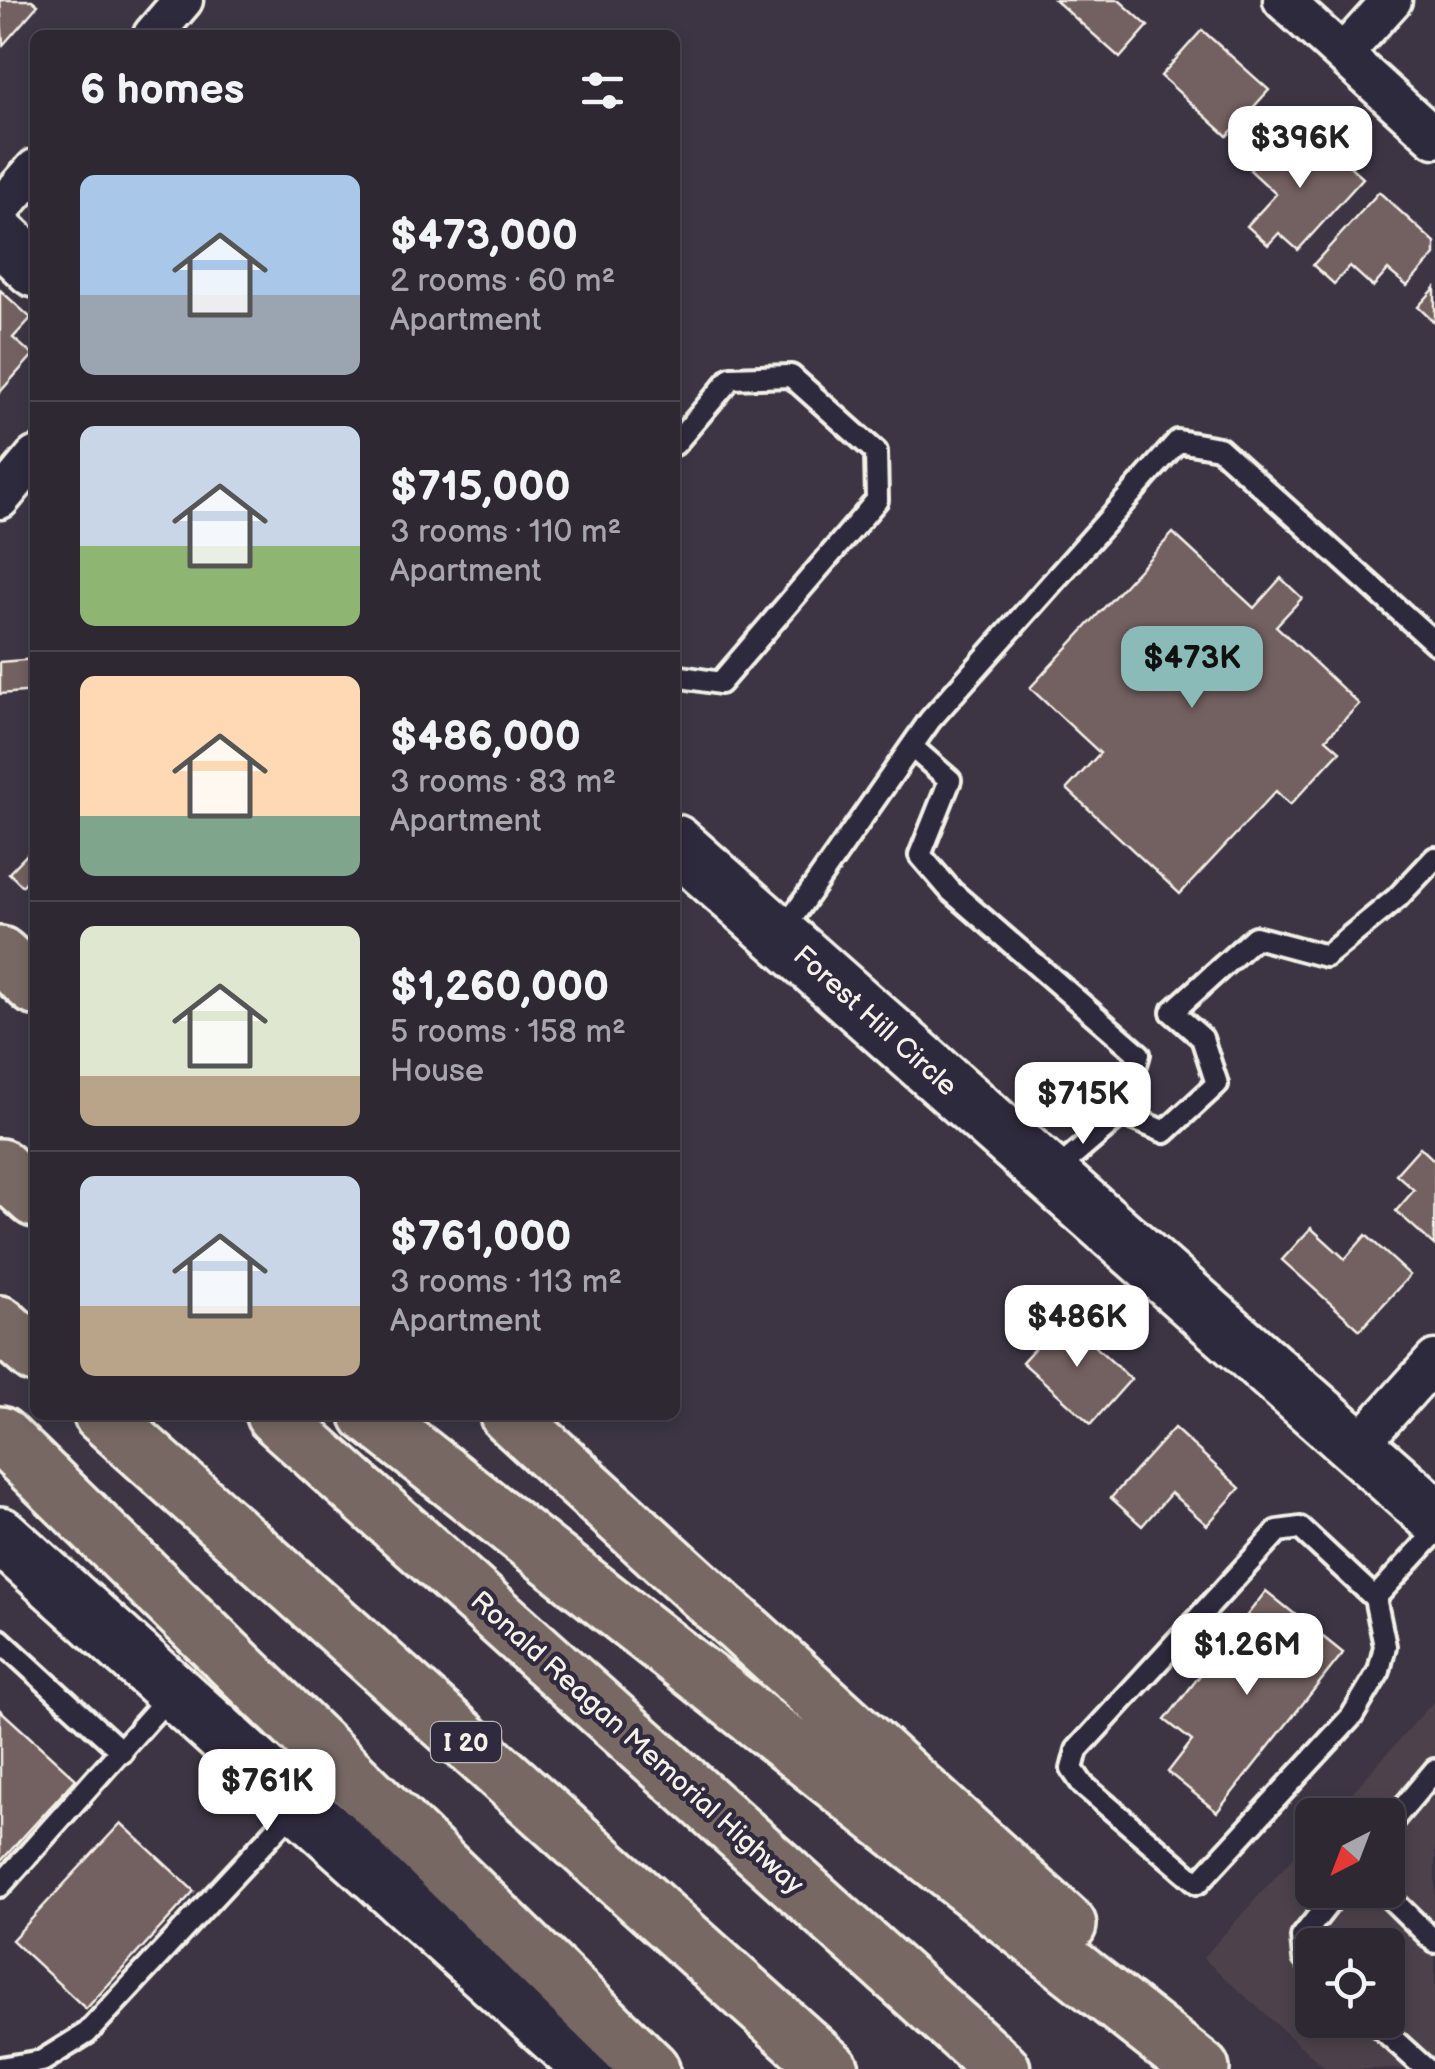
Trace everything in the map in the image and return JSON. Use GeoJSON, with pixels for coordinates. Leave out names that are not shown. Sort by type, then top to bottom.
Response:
{"type":"FeatureCollection","features":[{"type":"Feature","properties":{"kind":"highway"},"geometry":{"type":"LineString","coordinates":[[0,955],[30,982]]}},
{"type":"Feature","properties":{"kind":"highway"},"geometry":{"type":"LineString","coordinates":[[0,1168],[30,1195]]}},
{"type":"Feature","properties":{"kind":"highway"},"geometry":{"type":"LineString","coordinates":[[0,1324],[30,1351]]}},
{"type":"Feature","properties":{"kind":"highway","name":"I 20"},"geometry":{"type":"LineString","coordinates":[[108,1420],[831,2069]]}},
{"type":"Feature","properties":{"kind":"highway","name":"Ronald Reagan Memorial Highway"},"geometry":{"type":"LineString","coordinates":[[280,1420],[1002,2069]]}},
{"type":"Feature","properties":{"kind":"highway"},"geometry":{"type":"LineString","coordinates":[[374,1420],[1201,2069]]}},
{"type":"Feature","properties":{"kind":"highway"},"geometry":{"type":"LineString","coordinates":[[513,1420],[1070,1926],[1218,2069]]}},
{"type":"Feature","properties":{"kind":"highway"},"geometry":{"type":"LineString","coordinates":[[0,1435],[651,2069]]}},
{"type":"Feature","properties":{"kind":"street"},"geometry":{"type":"LineString","coordinates":[[157,30],[183,0]]}},
{"type":"Feature","properties":{"kind":"street"},"geometry":{"type":"LineString","coordinates":[[1283,0],[1435,138]]}},
{"type":"Feature","properties":{"kind":"street"},"geometry":{"type":"LineString","coordinates":[[1343,54],[1392,0]]}},
{"type":"Feature","properties":{"kind":"street"},"geometry":{"type":"LineString","coordinates":[[0,209],[30,175]]}},
{"type":"Feature","properties":{"kind":"street"},"geometry":{"type":"LineString","coordinates":[[0,236],[30,263]]}},
{"type":"Feature","properties":{"kind":"street"},"geometry":{"type":"LineString","coordinates":[[0,499],[30,462]]}},
{"type":"Feature","properties":{"kind":"street","name":"Forest Hill Circle"},"geometry":{"type":"LineString","coordinates":[[680,847],[1435,1516]]}},
{"type":"Feature","properties":{"kind":"street"},"geometry":{"type":"LineString","coordinates":[[1358,1447],[1435,1360]]}},
{"type":"Feature","properties":{"kind":"street"},"geometry":{"type":"LineString","coordinates":[[0,1535],[592,2069]]}},
{"type":"Feature","properties":{"kind":"lane"},"geometry":{"type":"LineString","coordinates":[[680,438],[731,378],[792,376],[876,452],[878,500],[720,683],[680,677]]}},
{"type":"Feature","properties":{"kind":"lane"},"geometry":{"type":"LineString","coordinates":[[780,935],[930,720],[1178,441],[1218,448],[1435,643]]}},
{"type":"Feature","properties":{"kind":"lane"},"geometry":{"type":"LineString","coordinates":[[912,747],[950,780],[920,855],[951,891],[1139,1054],[1122,1114],[1050,1175]]}},
{"type":"Feature","properties":{"kind":"lane"},"geometry":{"type":"LineString","coordinates":[[1122,1114],[1165,1132],[1217,1084],[1202,1038],[1172,1012],[1255,937],[1326,956],[1397,898],[1435,858]]}},
{"type":"Feature","properties":{"kind":"lane"},"geometry":{"type":"LineString","coordinates":[[1300,1528],[1375,1598],[1385,1646],[1379,1671],[1352,1716],[1198,1883],[1082,1784],[1072,1768],[1077,1750],[1278,1530],[1300,1528]]}},
{"type":"Feature","properties":{"kind":"lane"},"geometry":{"type":"LineString","coordinates":[[1375,1598],[1435,1533]]}},
{"type":"Feature","properties":{"kind":"lane"},"geometry":{"type":"LineString","coordinates":[[0,1640],[122,1752]]}},
{"type":"Feature","properties":{"kind":"lane"},"geometry":{"type":"LineString","coordinates":[[0,1886],[172,1693]]}},
{"type":"Feature","properties":{"kind":"lane"},"geometry":{"type":"LineString","coordinates":[[1405,1806],[1435,1770]]}},
{"type":"Feature","properties":{"kind":"lane"},"geometry":{"type":"LineString","coordinates":[[0,2068],[42,2061],[87,2032],[298,1805]]}},
{"type":"Feature","properties":{"kind":"lane"},"geometry":{"type":"LineString","coordinates":[[1310,1928],[1325,1908]]}},
{"type":"Feature","properties":{"kind":"lane"},"geometry":{"type":"LineString","coordinates":[[1400,1908],[1435,1942]]}},
{"type":"Feature","properties":{"kind":"lane"},"geometry":{"type":"LineString","coordinates":[[1392,2038],[1426,2069]]}},
{"type":"Feature","properties":{"kind":"shaded area"},"geometry":{"type":"Polygon","coordinates":[[[1435,1700],[1435,2069],[1326,2069],[1203,1958],[1295,1855],[1295,1908],[1405,1908],[1405,1798],[1347,1798],[1435,1700]]]}},
{"type":"Feature","properties":{"kind":"building"},"geometry":{"type":"Polygon","coordinates":[[[0,0],[32,0],[38,5],[3,45],[0,0]]]}},
{"type":"Feature","properties":{"kind":"building"},"geometry":{"type":"Polygon","coordinates":[[[1055,0],[1119,0],[1148,26],[1120,58],[1055,0]]]}},
{"type":"Feature","properties":{"kind":"building"},"geometry":{"type":"Polygon","coordinates":[[[1202,30],[1269,90],[1227,136],[1161,76],[1202,30]]]}},
{"type":"Feature","properties":{"kind":"building"},"geometry":{"type":"Polygon","coordinates":[[[1281,136],[1305,158],[1321,140],[1363,178],[1298,250],[1279,233],[1268,245],[1247,226],[1276,194],[1250,170],[1281,136]]]}},
{"type":"Feature","properties":{"kind":"building"},"geometry":{"type":"Polygon","coordinates":[[[1379,192],[1435,243],[1435,255],[1407,286],[1388,270],[1373,287],[1350,266],[1334,284],[1313,265],[1379,192]]]}},
{"type":"Feature","properties":{"kind":"building"},"geometry":{"type":"Polygon","coordinates":[[[1435,288],[1435,323],[1418,307],[1435,288]]]}},
{"type":"Feature","properties":{"kind":"building"},"geometry":{"type":"Polygon","coordinates":[[[0,290],[30,317],[13,338],[30,352],[30,358],[0,392],[0,290]]]}},
{"type":"Feature","properties":{"kind":"building"},"geometry":{"type":"Polygon","coordinates":[[[1173,533],[1254,608],[1281,578],[1302,598],[1276,626],[1359,704],[1326,739],[1340,751],[1290,805],[1276,791],[1180,894],[1067,789],[1100,753],[1030,688],[1173,533]]]}},
{"type":"Feature","properties":{"kind":"building"},"geometry":{"type":"Polygon","coordinates":[[[30,659],[30,691],[0,694],[0,662],[30,659]]]}},
{"type":"Feature","properties":{"kind":"building"},"geometry":{"type":"Polygon","coordinates":[[[30,851],[30,877],[22,886],[9,873],[30,851]]]}},
{"type":"Feature","properties":{"kind":"building"},"geometry":{"type":"Polygon","coordinates":[[[1420,1147],[1435,1161],[1434,1245],[1396,1211],[1414,1190],[1396,1174],[1420,1147]]]}},
{"type":"Feature","properties":{"kind":"building"},"geometry":{"type":"Polygon","coordinates":[[[1311,1228],[1345,1259],[1366,1235],[1410,1275],[1360,1330],[1282,1260],[1311,1228]]]}},
{"type":"Feature","properties":{"kind":"building"},"geometry":{"type":"Polygon","coordinates":[[[1063,1317],[1131,1379],[1091,1424],[1022,1362],[1063,1317]]]}},
{"type":"Feature","properties":{"kind":"building"},"geometry":{"type":"Polygon","coordinates":[[[1174,1428],[1240,1488],[1207,1525],[1171,1493],[1142,1526],[1111,1498],[1174,1428]]]}},
{"type":"Feature","properties":{"kind":"building"},"geometry":{"type":"Polygon","coordinates":[[[1266,1591],[1343,1653],[1217,1812],[1168,1772],[1192,1741],[1165,1720],[1266,1591]]]}},
{"type":"Feature","properties":{"kind":"building"},"geometry":{"type":"Polygon","coordinates":[[[0,1710],[76,1779],[0,1862],[0,1710]]]}},
{"type":"Feature","properties":{"kind":"building"},"geometry":{"type":"Polygon","coordinates":[[[121,1823],[194,1891],[86,2009],[12,1940],[121,1823]]]}}]}
